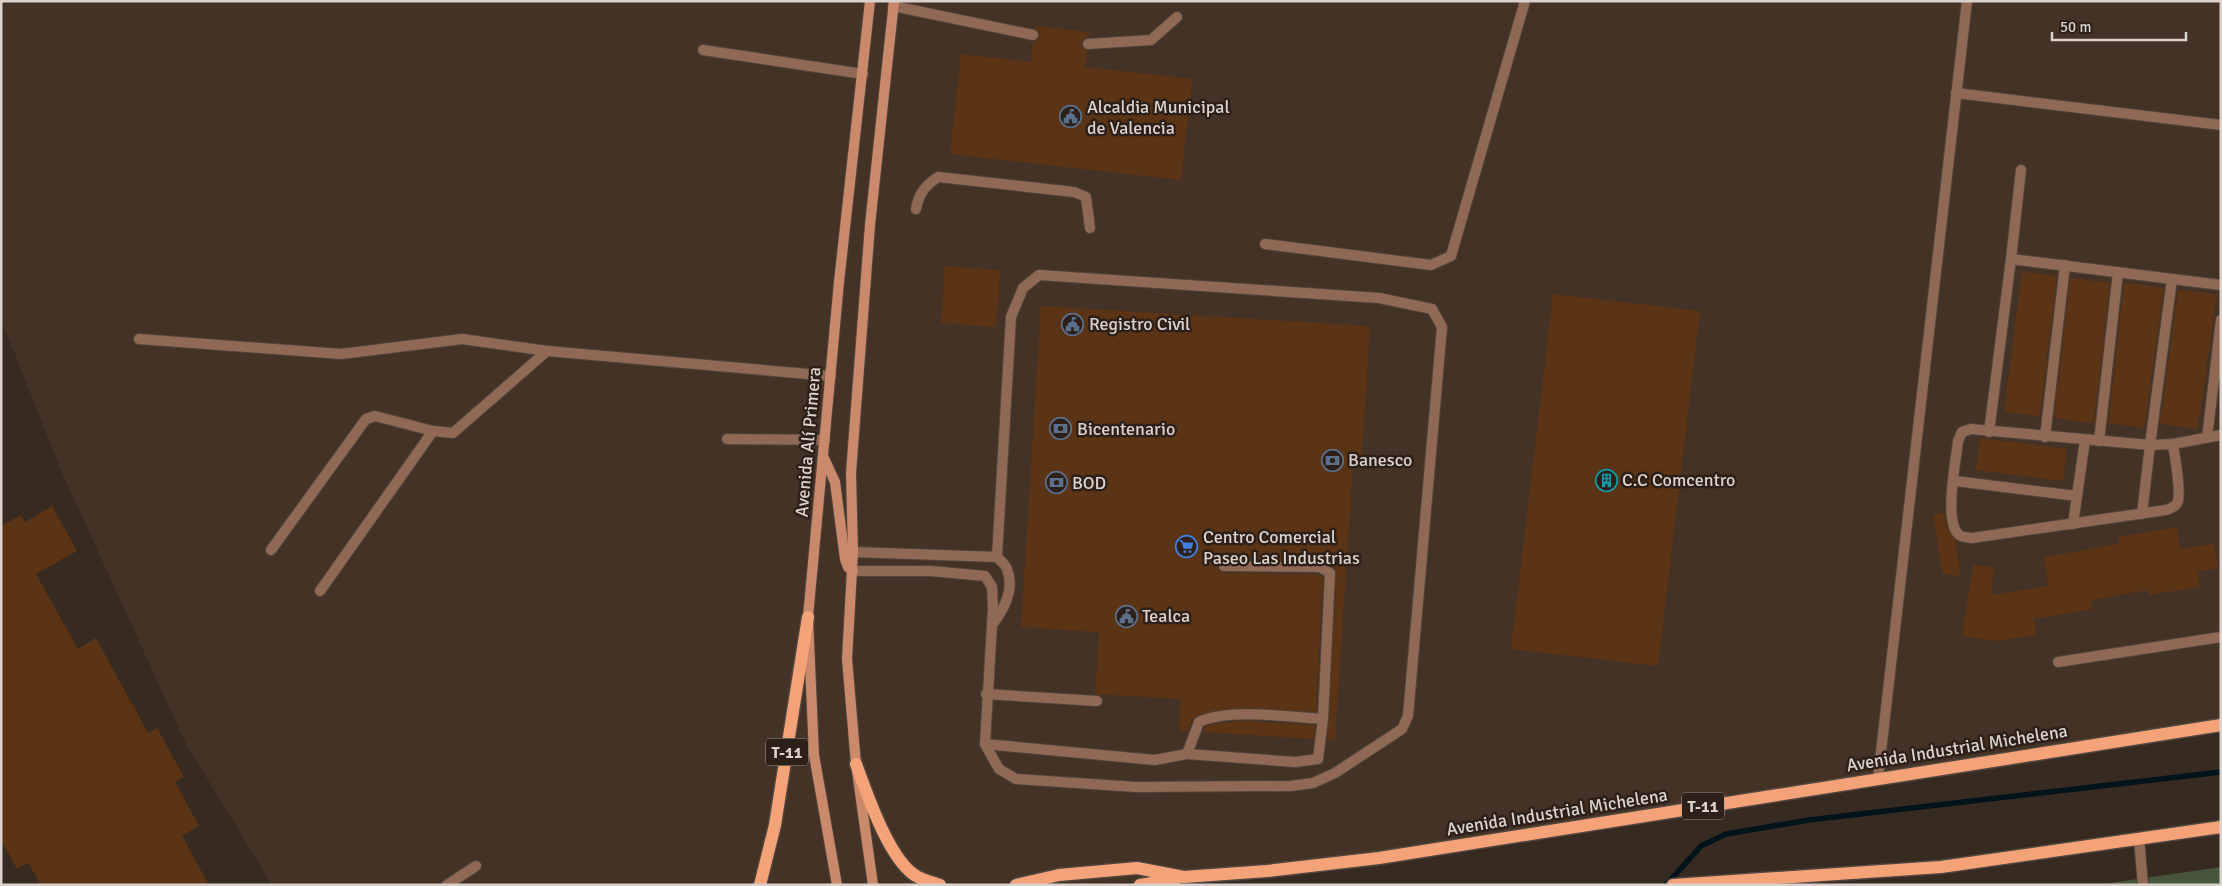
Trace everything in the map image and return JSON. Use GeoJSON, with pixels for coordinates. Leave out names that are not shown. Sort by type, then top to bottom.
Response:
{"type":"FeatureCollection","features":[{"type":"Feature","properties":{"kind":"main road","name":"Avenida Alí Primera"},"geometry":{"type":"LineString","coordinates":[[836,885],[814,755],[808,617],[839,282],[870,1]]}},
{"type":"Feature","properties":{"kind":"main road"},"geometry":{"type":"LineString","coordinates":[[873,885],[856,764],[848,659],[853,571],[851,473],[853,426],[870,225],[894,3]]}},
{"type":"Feature","properties":{"kind":"main road"},"geometry":{"type":"LineString","coordinates":[[823,457],[835,482],[845,560],[848,567],[853,571]]}},
{"type":"Feature","properties":{"kind":"main road","name":"T-11"},"geometry":{"type":"LineString","coordinates":[[760,885],[775,825],[808,617]]}},
{"type":"Feature","properties":{"kind":"main road","name":"Avenida Industrial Michelena"},"geometry":{"type":"LineString","coordinates":[[1016,885],[1058,875],[1137,868],[1184,877],[1267,871],[1379,858],[2221,725]]}},
{"type":"Feature","properties":{"kind":"main road"},"geometry":{"type":"LineString","coordinates":[[856,764],[879,821],[900,860],[917,877],[940,885]]}},
{"type":"Feature","properties":{"kind":"main road"},"geometry":{"type":"LineString","coordinates":[[1679,884],[1941,867],[2221,827]]}},
{"type":"Feature","properties":{"kind":"main road","name":"T-11"},"geometry":{"type":"LineString","coordinates":[[1140,885],[1184,877]]}},
{"type":"Feature","properties":{"kind":"street"},"geometry":{"type":"LineString","coordinates":[[1265,244],[1431,265],[1451,256],[1525,1]]}},
{"type":"Feature","properties":{"kind":"street"},"geometry":{"type":"LineString","coordinates":[[1878,778],[1967,1]]}},
{"type":"Feature","properties":{"kind":"street"},"geometry":{"type":"LineString","coordinates":[[894,3],[1033,35]]}},
{"type":"Feature","properties":{"kind":"street"},"geometry":{"type":"LineString","coordinates":[[1088,44],[1151,40],[1177,17]]}},
{"type":"Feature","properties":{"kind":"street"},"geometry":{"type":"LineString","coordinates":[[703,50],[863,74]]}},
{"type":"Feature","properties":{"kind":"street"},"geometry":{"type":"LineString","coordinates":[[1956,93],[2221,125]]}},
{"type":"Feature","properties":{"kind":"street"},"geometry":{"type":"LineString","coordinates":[[1989,432],[2021,170]]}},
{"type":"Feature","properties":{"kind":"street"},"geometry":{"type":"LineString","coordinates":[[916,209],[918,196],[927,184],[938,177],[1074,192],[1086,197],[1090,228]]}},
{"type":"Feature","properties":{"kind":"street"},"geometry":{"type":"LineString","coordinates":[[2011,259],[2221,285]]}},
{"type":"Feature","properties":{"kind":"street"},"geometry":{"type":"LineString","coordinates":[[2045,437],[2064,266]]}},
{"type":"Feature","properties":{"kind":"street"},"geometry":{"type":"LineString","coordinates":[[2098,441],[2118,272]]}},
{"type":"Feature","properties":{"kind":"street"},"geometry":{"type":"LineString","coordinates":[[853,571],[931,571],[985,576],[992,587],[992,626],[986,694],[985,744],[999,769],[1016,779],[1136,787],[1291,786],[1312,783],[1335,773],[1402,729],[1408,716],[1442,327],[1432,309],[1379,298],[1039,275],[1023,288],[1011,317],[998,557],[1007,569],[1009,590],[1005,609],[992,626]]}},
{"type":"Feature","properties":{"kind":"street"},"geometry":{"type":"LineString","coordinates":[[2142,514],[2172,279]]}},
{"type":"Feature","properties":{"kind":"street"},"geometry":{"type":"LineString","coordinates":[[2207,438],[2221,320]]}},
{"type":"Feature","properties":{"kind":"street"},"geometry":{"type":"LineString","coordinates":[[139,339],[341,354],[462,339],[547,350],[831,376]]}},
{"type":"Feature","properties":{"kind":"street"},"geometry":{"type":"LineString","coordinates":[[271,550],[366,419],[375,416],[433,432],[453,433],[547,350]]}},
{"type":"Feature","properties":{"kind":"street"},"geometry":{"type":"LineString","coordinates":[[2174,444],[2178,501],[2173,508],[1972,538],[1962,537],[1956,532],[1951,508],[1958,441],[1962,432],[1971,429],[2150,445],[2174,444],[2221,435]]}},
{"type":"Feature","properties":{"kind":"street"},"geometry":{"type":"LineString","coordinates":[[320,591],[433,432]]}},
{"type":"Feature","properties":{"kind":"street"},"geometry":{"type":"LineString","coordinates":[[727,439],[825,440]]}},
{"type":"Feature","properties":{"kind":"street"},"geometry":{"type":"LineString","coordinates":[[2073,524],[2085,440]]}},
{"type":"Feature","properties":{"kind":"street"},"geometry":{"type":"LineString","coordinates":[[1954,481],[2077,496]]}},
{"type":"Feature","properties":{"kind":"street"},"geometry":{"type":"LineString","coordinates":[[853,552],[998,557]]}},
{"type":"Feature","properties":{"kind":"street"},"geometry":{"type":"LineString","coordinates":[[985,744],[1155,760],[1187,754],[1295,762],[1318,759],[1323,719],[1330,574],[1320,567],[1224,566]]}},
{"type":"Feature","properties":{"kind":"street"},"geometry":{"type":"LineString","coordinates":[[2058,662],[2221,637]]}},
{"type":"Feature","properties":{"kind":"street"},"geometry":{"type":"LineString","coordinates":[[986,694],[1097,702]]}},
{"type":"Feature","properties":{"kind":"street"},"geometry":{"type":"LineString","coordinates":[[1187,754],[1198,722],[1208,718],[1220,716],[1266,716],[1323,719]]}},
{"type":"Feature","properties":{"kind":"street"},"geometry":{"type":"LineString","coordinates":[[2140,838],[2143,885]]}},
{"type":"Feature","properties":{"kind":"street"},"geometry":{"type":"LineString","coordinates":[[447,885],[476,866]]}},
{"type":"Feature","properties":{"kind":"shaded area"},"geometry":{"type":"Polygon","coordinates":[[[1,1],[2221,1],[2221,725],[1379,858],[1093,885],[272,885],[186,744],[63,475],[1,319],[1,1]]]}},
{"type":"Feature","properties":{"kind":"green space"},"geometry":{"type":"Polygon","coordinates":[[[2221,867],[2221,885],[2110,885],[2110,883],[2221,867]]]}},
{"type":"Feature","properties":{"kind":"building","name":"Alcaldia Municipal de Valencia"},"geometry":{"type":"Polygon","coordinates":[[[1034,26],[1089,32],[1089,37],[1084,39],[1081,44],[1087,51],[1085,67],[1192,79],[1181,180],[950,154],[961,54],[1031,62],[1033,42],[1038,40],[1040,36],[1034,26]]]}},
{"type":"Feature","properties":{"kind":"building"},"geometry":{"type":"Polygon","coordinates":[[[945,266],[1000,270],[996,327],[941,323],[945,266]]]}},
{"type":"Feature","properties":{"kind":"building"},"geometry":{"type":"Polygon","coordinates":[[[2022,272],[2057,276],[2040,416],[2004,412],[2022,272]]]}},
{"type":"Feature","properties":{"kind":"building"},"geometry":{"type":"Polygon","coordinates":[[[2070,278],[2110,283],[2094,422],[2091,423],[2054,418],[2070,278]]]}},
{"type":"Feature","properties":{"kind":"building"},"geometry":{"type":"Polygon","coordinates":[[[2124,284],[2164,288],[2144,428],[2108,423],[2124,284]]]}},
{"type":"Feature","properties":{"kind":"building"},"geometry":{"type":"Polygon","coordinates":[[[2178,290],[2217,294],[2198,429],[2160,424],[2178,290]]]}},
{"type":"Feature","properties":{"kind":"building","name":"C.C Comcentro"},"geometry":{"type":"Polygon","coordinates":[[[1553,294],[1700,311],[1658,666],[1511,649],[1553,294]]]}},
{"type":"Feature","properties":{"kind":"building","name":"Centro Comercial Paseo Las Industrias"},"geometry":{"type":"Polygon","coordinates":[[[1041,306],[1370,326],[1361,466],[1353,465],[1335,740],[1327,740],[1337,573],[1334,567],[1323,561],[1224,559],[1220,560],[1217,565],[1218,570],[1224,573],[1318,574],[1323,577],[1316,712],[1259,708],[1225,709],[1196,716],[1188,731],[1179,731],[1181,699],[1095,694],[1099,632],[1021,627],[1041,306]]]}},
{"type":"Feature","properties":{"kind":"building"},"geometry":{"type":"Polygon","coordinates":[[[1980,438],[2067,449],[2063,481],[1976,470],[1980,438]]]}},
{"type":"Feature","properties":{"kind":"building"},"geometry":{"type":"Polygon","coordinates":[[[52,506],[77,551],[36,574],[78,649],[96,638],[148,733],[157,728],[184,777],[175,782],[199,826],[182,836],[209,885],[41,885],[28,863],[17,869],[1,840],[1,526],[21,515],[25,522],[52,506]]]}},
{"type":"Feature","properties":{"kind":"building"},"geometry":{"type":"Polygon","coordinates":[[[1945,513],[1947,528],[1955,540],[1960,576],[1942,574],[1933,515],[1945,513]]]}},
{"type":"Feature","properties":{"kind":"building"},"geometry":{"type":"Polygon","coordinates":[[[2177,527],[2180,549],[2214,544],[2218,568],[2198,572],[2200,587],[2148,595],[2148,590],[2091,600],[2093,609],[2034,619],[2036,635],[1995,641],[1962,636],[1973,565],[1994,567],[1991,595],[2048,586],[2044,557],[2119,544],[2118,537],[2177,527]]]}},
{"type":"Feature","properties":{"kind":"building"},"geometry":{"type":"Polygon","coordinates":[[[1242,721],[1315,725],[1314,739],[1203,732],[1204,727],[1213,724],[1242,721]]]}},
{"type":"Feature","properties":{"kind":"waterway"},"geometry":{"type":"LineString","coordinates":[[1666,885],[1701,846],[1726,834],[1809,820],[2221,772]]}},
{"type":"Feature","properties":{"kind":"place","name":"Alcaldia Municipal de Valencia"},"geometry":{"type":"Point","coordinates":[1071,117]}},
{"type":"Feature","properties":{"kind":"place","name":"Registro Civil"},"geometry":{"type":"Point","coordinates":[1073,324]}},
{"type":"Feature","properties":{"kind":"place","name":"Bicentenario"},"geometry":{"type":"Point","coordinates":[1061,429]}},
{"type":"Feature","properties":{"kind":"place","name":"Banesco"},"geometry":{"type":"Point","coordinates":[1332,460]}},
{"type":"Feature","properties":{"kind":"place","name":"C.C Comcentro"},"geometry":{"type":"Point","coordinates":[1606,480]}},
{"type":"Feature","properties":{"kind":"place","name":"BOD"},"geometry":{"type":"Point","coordinates":[1056,483]}},
{"type":"Feature","properties":{"kind":"place","name":"Centro Comercial Paseo Las Industrias"},"geometry":{"type":"Point","coordinates":[1187,547]}},
{"type":"Feature","properties":{"kind":"place","name":"Tealca"},"geometry":{"type":"Point","coordinates":[1126,616]}}]}
